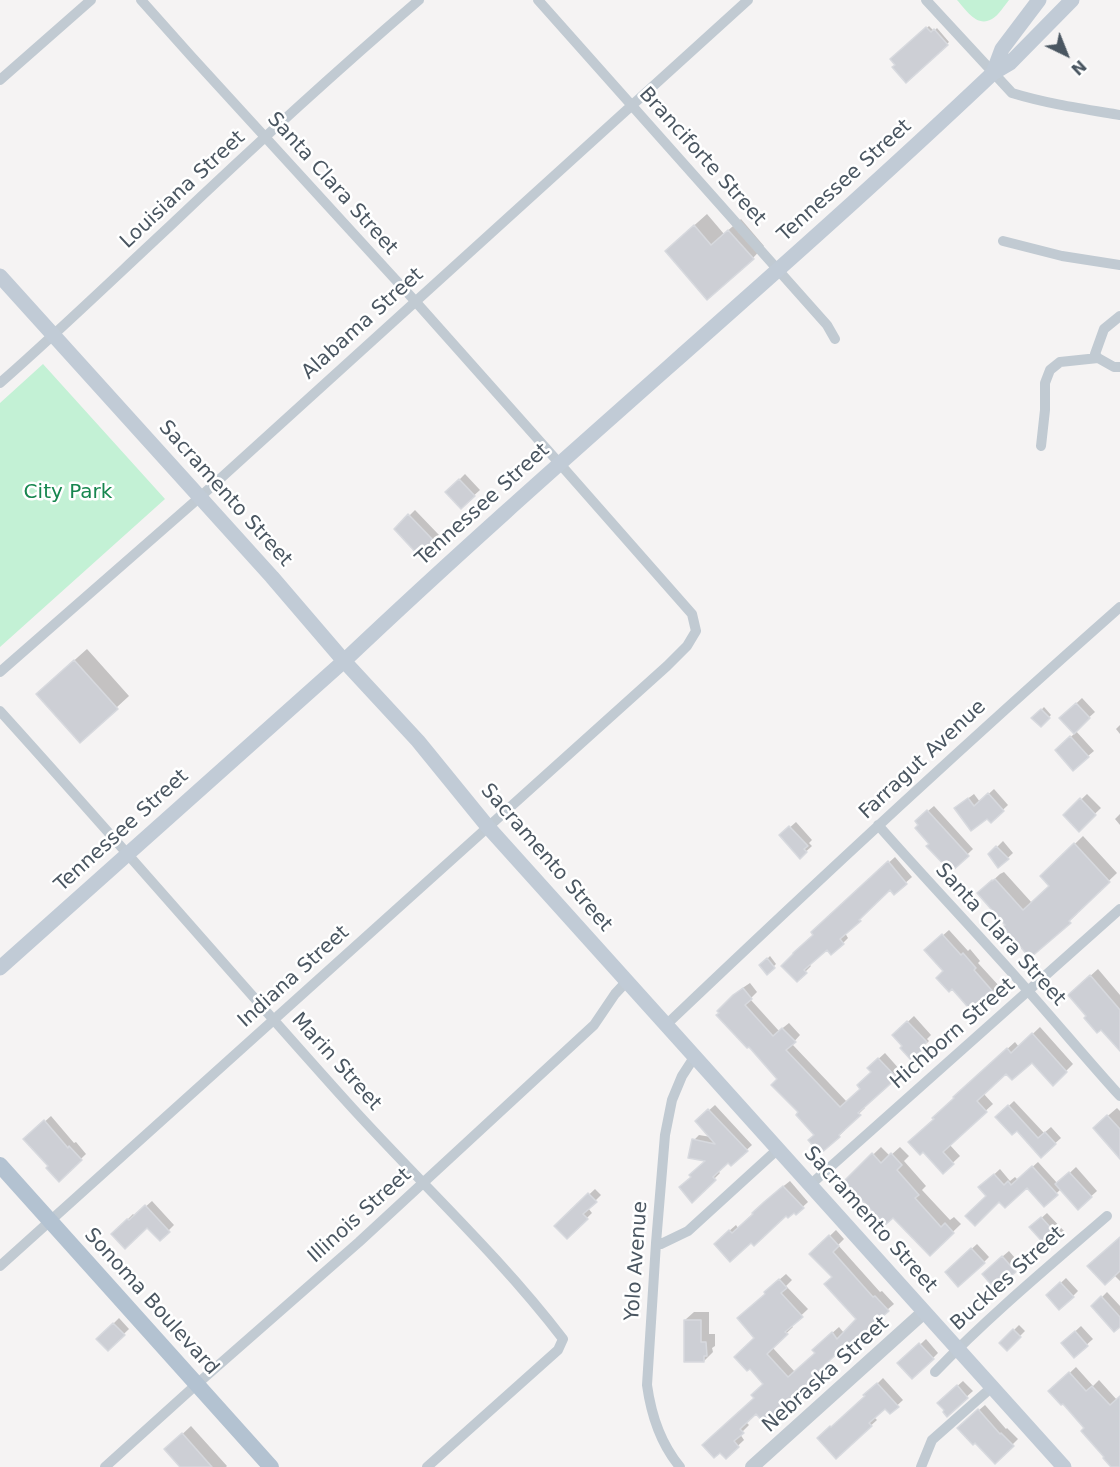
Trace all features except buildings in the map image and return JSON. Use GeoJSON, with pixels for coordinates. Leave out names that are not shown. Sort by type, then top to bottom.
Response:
{"type":"FeatureCollection","features":[{"type":"Feature","properties":{"kind":"main road","name":"Tennessee Street"},"geometry":{"type":"LineString","coordinates":[[993,73],[1002,49],[1039,0]]}},
{"type":"Feature","properties":{"kind":"main road","name":"Tennessee Street"},"geometry":{"type":"LineString","coordinates":[[0,968],[779,270],[993,73],[1010,63],[1072,0]]}},
{"type":"Feature","properties":{"kind":"main road","name":"Sacramento Street"},"geometry":{"type":"LineString","coordinates":[[0,276],[273,577],[344,661],[418,741],[488,827],[1064,1467]]}},
{"type":"Feature","properties":{"kind":"main road","name":"Sonoma Boulevard"},"geometry":{"type":"LineString","coordinates":[[0,1165],[271,1467]]}},
{"type":"Feature","properties":{"kind":"street"},"geometry":{"type":"LineString","coordinates":[[0,80],[91,0]]}},
{"type":"Feature","properties":{"kind":"street","name":"Santa Clara Street"},"geometry":{"type":"LineString","coordinates":[[141,0],[415,301],[692,614],[696,631],[687,645],[612,715]]}},
{"type":"Feature","properties":{"kind":"street","name":"Louisiana Street"},"geometry":{"type":"LineString","coordinates":[[0,383],[419,0]]}},
{"type":"Feature","properties":{"kind":"street","name":"Branciforte Street"},"geometry":{"type":"LineString","coordinates":[[538,0],[779,270],[827,325],[835,339]]}},
{"type":"Feature","properties":{"kind":"street","name":"Alabama Street"},"geometry":{"type":"LineString","coordinates":[[0,672],[200,497],[748,0]]}},
{"type":"Feature","properties":{"kind":"street"},"geometry":{"type":"LineString","coordinates":[[926,0],[1012,93],[1032,100],[1120,115]]}},
{"type":"Feature","properties":{"kind":"street"},"geometry":{"type":"LineString","coordinates":[[1003,242],[1062,256],[1120,265]]}},
{"type":"Feature","properties":{"kind":"street"},"geometry":{"type":"LineString","coordinates":[[1120,316],[1104,329],[1095,354],[1114,367],[1120,367]]}},
{"type":"Feature","properties":{"kind":"street"},"geometry":{"type":"LineString","coordinates":[[1041,446],[1045,383],[1050,370],[1060,362],[1098,358]]}},
{"type":"Feature","properties":{"kind":"street","name":"Farragut Avenue"},"geometry":{"type":"LineString","coordinates":[[666,1025],[995,717],[1120,607]]}},
{"type":"Feature","properties":{"kind":"street","name":"Marin Street"},"geometry":{"type":"LineString","coordinates":[[0,711],[348,1103],[498,1262],[563,1339],[558,1350],[427,1467]]}},
{"type":"Feature","properties":{"kind":"street","name":"Indiana Street"},"geometry":{"type":"LineString","coordinates":[[0,1266],[612,715]]}},
{"type":"Feature","properties":{"kind":"street","name":"Santa Clara Street"},"geometry":{"type":"LineString","coordinates":[[878,825],[1120,1096]]}},
{"type":"Feature","properties":{"kind":"street","name":"Hichborn Street"},"geometry":{"type":"LineString","coordinates":[[810,1185],[1120,909]]}},
{"type":"Feature","properties":{"kind":"street","name":"Illinois Street"},"geometry":{"type":"LineString","coordinates":[[105,1467],[359,1242],[594,1025],[615,994],[632,987]]}},
{"type":"Feature","properties":{"kind":"street","name":"Yolo Avenue"},"geometry":{"type":"LineString","coordinates":[[680,1467],[663,1443],[650,1408],[646,1385],[665,1134],[672,1100],[682,1076],[695,1056]]}},
{"type":"Feature","properties":{"kind":"street"},"geometry":{"type":"LineString","coordinates":[[656,1243],[662,1244],[688,1231],[778,1149]]}},
{"type":"Feature","properties":{"kind":"street","name":"Buckles Street"},"geometry":{"type":"LineString","coordinates":[[935,1372],[1010,1300],[1107,1216]]}},
{"type":"Feature","properties":{"kind":"street","name":"Nebraska Street"},"geometry":{"type":"LineString","coordinates":[[752,1467],[924,1312]]}},
{"type":"Feature","properties":{"kind":"street"},"geometry":{"type":"LineString","coordinates":[[921,1467],[932,1440],[992,1387]]}},
{"type":"Feature","properties":{"kind":"green space"},"geometry":{"type":"Polygon","coordinates":[[[957,0],[1009,0],[995,17],[981,21],[972,17],[957,0]]]}},
{"type":"Feature","properties":{"kind":"green space","name":"City Park"},"geometry":{"type":"Polygon","coordinates":[[[43,364],[165,499],[0,647],[0,403],[43,364]]]}}]}
